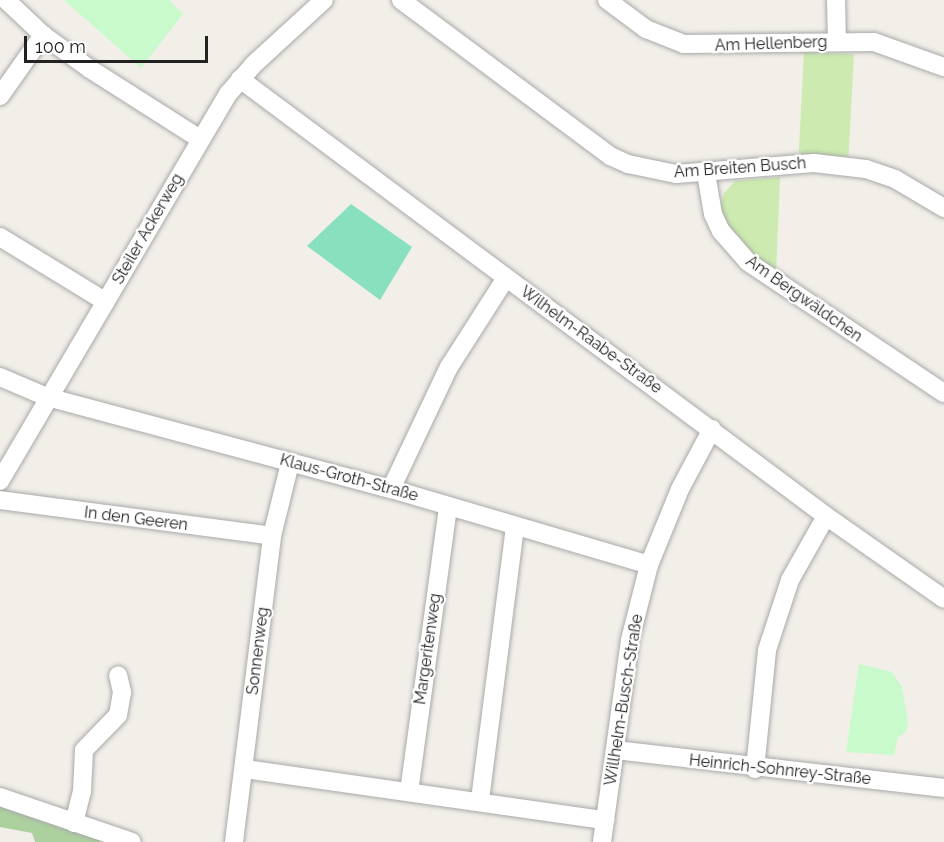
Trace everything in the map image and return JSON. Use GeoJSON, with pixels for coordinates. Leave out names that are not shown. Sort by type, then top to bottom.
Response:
{"type":"FeatureCollection","features":[{"type":"Feature","properties":{"kind":"street"},"geometry":{"type":"LineString","coordinates":[[6,0],[44,35],[200,139]]}},
{"type":"Feature","properties":{"kind":"street","name":"Steiler Ackerweg"},"geometry":{"type":"LineString","coordinates":[[0,481],[47,397],[106,302],[200,139],[240,79],[324,0]]}},
{"type":"Feature","properties":{"kind":"street","name":"Am Breiten Busch"},"geometry":{"type":"LineString","coordinates":[[400,0],[610,156],[649,170],[706,173],[814,163],[866,169],[895,179],[944,208]]}},
{"type":"Feature","properties":{"kind":"street","name":"Am Hellenberg"},"geometry":{"type":"LineString","coordinates":[[607,0],[646,29],[684,44],[720,47],[837,41],[874,42],[944,67]]}},
{"type":"Feature","properties":{"kind":"street"},"geometry":{"type":"LineString","coordinates":[[836,0],[837,41]]}},
{"type":"Feature","properties":{"kind":"street"},"geometry":{"type":"LineString","coordinates":[[0,96],[44,35]]}},
{"type":"Feature","properties":{"kind":"street","name":"Wilhelm-Raabe-Straße"},"geometry":{"type":"LineString","coordinates":[[240,79],[826,516],[944,599]]}},
{"type":"Feature","properties":{"kind":"street","name":"Am Bergwäldchen"},"geometry":{"type":"LineString","coordinates":[[706,173],[713,214],[721,231],[748,262],[944,393]]}},
{"type":"Feature","properties":{"kind":"street"},"geometry":{"type":"LineString","coordinates":[[0,237],[106,302]]}},
{"type":"Feature","properties":{"kind":"street"},"geometry":{"type":"LineString","coordinates":[[391,489],[449,367],[506,278]]}},
{"type":"Feature","properties":{"kind":"street","name":"Klaus-Groth-Straße"},"geometry":{"type":"LineString","coordinates":[[0,377],[47,397],[391,489],[649,565]]}},
{"type":"Feature","properties":{"kind":"street","name":"Willhelm-Busch-Straße"},"geometry":{"type":"LineString","coordinates":[[602,842],[630,640],[649,565],[680,489],[712,429]]}},
{"type":"Feature","properties":{"kind":"street","name":"Sonnenweg"},"geometry":{"type":"LineString","coordinates":[[234,842],[272,536],[290,462]]}},
{"type":"Feature","properties":{"kind":"street","name":"In den Geeren"},"geometry":{"type":"LineString","coordinates":[[0,500],[272,536]]}},
{"type":"Feature","properties":{"kind":"street","name":"Margeritenweg"},"geometry":{"type":"LineString","coordinates":[[409,792],[448,507]]}},
{"type":"Feature","properties":{"kind":"street"},"geometry":{"type":"LineString","coordinates":[[755,769],[767,650],[790,580],[826,516]]}},
{"type":"Feature","properties":{"kind":"street"},"geometry":{"type":"LineString","coordinates":[[480,800],[515,526]]}},
{"type":"Feature","properties":{"kind":"street"},"geometry":{"type":"LineString","coordinates":[[74,823],[82,792],[84,750],[118,715],[122,692],[118,675]]}},
{"type":"Feature","properties":{"kind":"street","name":"Heinrich-Sohnrey-Straße"},"geometry":{"type":"LineString","coordinates":[[616,750],[755,769],[944,788]]}},
{"type":"Feature","properties":{"kind":"street"},"geometry":{"type":"LineString","coordinates":[[244,769],[480,800],[605,820]]}},
{"type":"Feature","properties":{"kind":"street"},"geometry":{"type":"LineString","coordinates":[[0,797],[132,842]]}},
{"type":"Feature","properties":{"kind":"green space"},"geometry":{"type":"Polygon","coordinates":[[[64,0],[169,0],[183,14],[141,68],[64,0]]]}},
{"type":"Feature","properties":{"kind":"green space"},"geometry":{"type":"Polygon","coordinates":[[[804,52],[854,55],[849,157],[799,155],[804,52]]]}},
{"type":"Feature","properties":{"kind":"green space"},"geometry":{"type":"Polygon","coordinates":[[[780,177],[776,274],[736,240],[719,210],[724,193],[735,181],[780,177]]]}},
{"type":"Feature","properties":{"kind":"green space"},"geometry":{"type":"Polygon","coordinates":[[[351,204],[412,247],[380,300],[307,246],[351,204]]]}},
{"type":"Feature","properties":{"kind":"green space"},"geometry":{"type":"Polygon","coordinates":[[[859,664],[892,672],[902,687],[908,722],[906,732],[898,737],[894,755],[846,752],[859,664]]]}},
{"type":"Feature","properties":{"kind":"green space"},"geometry":{"type":"Polygon","coordinates":[[[0,801],[121,842],[35,842],[32,833],[0,827],[0,801]]]}}]}
